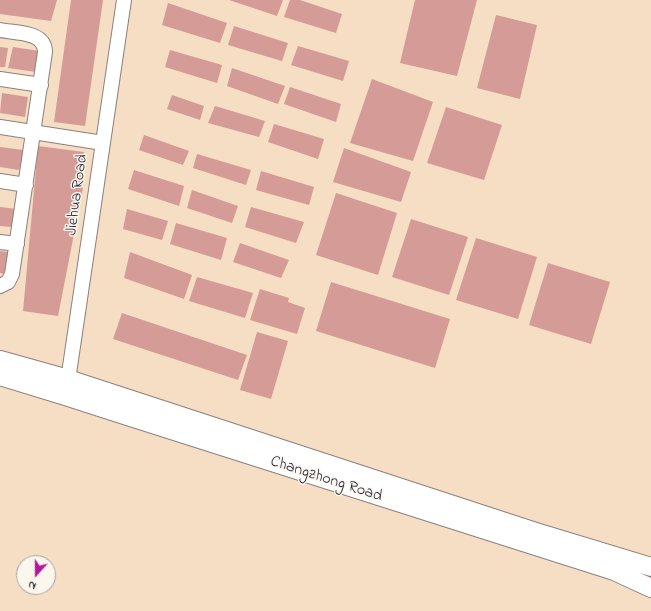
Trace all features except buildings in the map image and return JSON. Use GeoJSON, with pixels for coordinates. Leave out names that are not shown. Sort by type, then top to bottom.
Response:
{"type":"FeatureCollection","features":[{"type":"Feature","properties":{"kind":"main road","name":"Changzhong Road"},"geometry":{"type":"LineString","coordinates":[[0,360],[67,388],[124,416],[614,572],[651,588]]}},
{"type":"Feature","properties":{"kind":"main road","name":"Changzhong Road"},"geometry":{"type":"LineString","coordinates":[[0,376],[67,388],[651,567]]}},
{"type":"Feature","properties":{"kind":"street","name":"Jiehua Road"},"geometry":{"type":"LineString","coordinates":[[67,388],[124,0]]}},
{"type":"Feature","properties":{"kind":"street"},"geometry":{"type":"LineString","coordinates":[[0,30],[31,35],[42,41],[45,48],[41,85],[12,274],[8,282],[0,286]]}},
{"type":"Feature","properties":{"kind":"street"},"geometry":{"type":"LineString","coordinates":[[0,79],[41,85]]}},
{"type":"Feature","properties":{"kind":"street"},"geometry":{"type":"LineString","coordinates":[[0,127],[103,143]]}},
{"type":"Feature","properties":{"kind":"street"},"geometry":{"type":"LineString","coordinates":[[0,181],[26,185]]}},
{"type":"Feature","properties":{"kind":"street"},"geometry":{"type":"LineString","coordinates":[[0,242],[17,244]]}}]}
